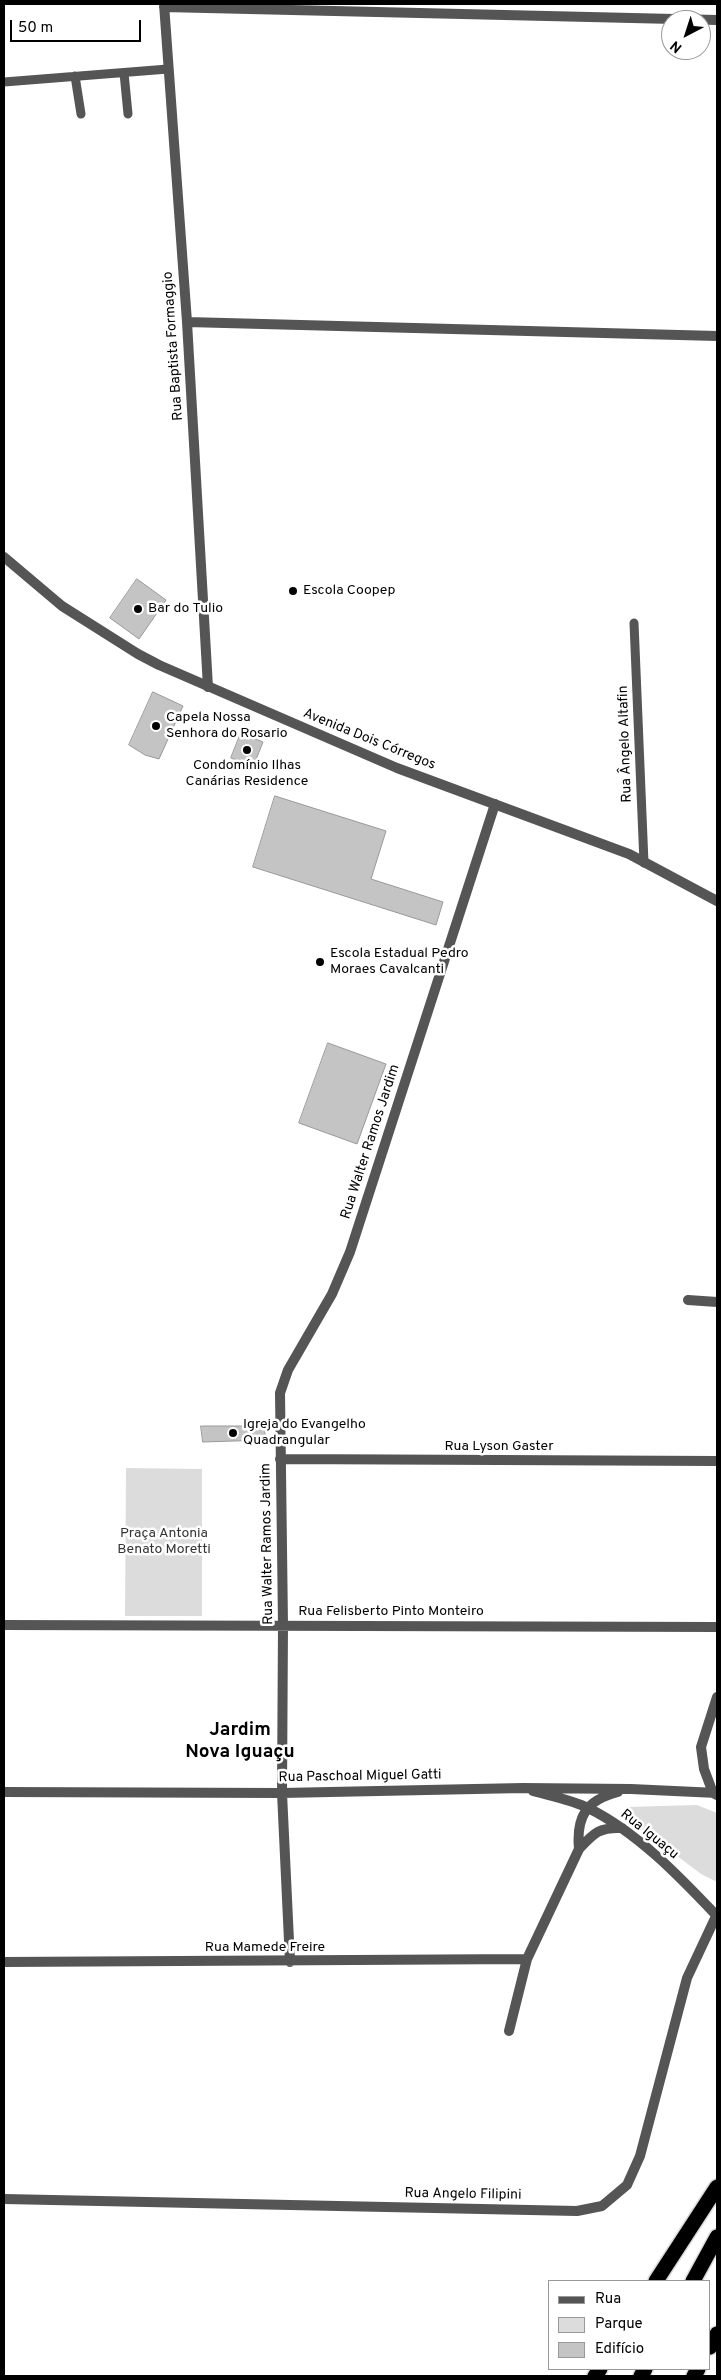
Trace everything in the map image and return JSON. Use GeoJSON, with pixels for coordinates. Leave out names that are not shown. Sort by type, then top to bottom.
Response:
{"type":"FeatureCollection","features":[{"type":"Feature","properties":{"kind":"highway"},"geometry":{"type":"LineString","coordinates":[[657,2280],[717,2187]]}},
{"type":"Feature","properties":{"kind":"highway"},"geometry":{"type":"LineString","coordinates":[[694,2280],[717,2237]]}},
{"type":"Feature","properties":{"kind":"highway"},"geometry":{"type":"LineString","coordinates":[[711,2345],[717,2334]]}},
{"type":"Feature","properties":{"kind":"street"},"geometry":{"type":"LineString","coordinates":[[164,5],[717,20]]}},
{"type":"Feature","properties":{"kind":"street","name":"Rua Baptista Formaggio"},"geometry":{"type":"LineString","coordinates":[[164,5],[187,322],[208,687]]}},
{"type":"Feature","properties":{"kind":"street"},"geometry":{"type":"LineString","coordinates":[[187,322],[717,336]]}},
{"type":"Feature","properties":{"kind":"street","name":"Avenida Dois Córregos"},"geometry":{"type":"LineString","coordinates":[[4,556],[62,606],[138,654],[208,687],[398,768],[629,854],[717,901]]}},
{"type":"Feature","properties":{"kind":"street","name":"Rua Walter Ramos Jardim"},"geometry":{"type":"LineString","coordinates":[[290,1962],[282,1792],[283,1625],[280,1393],[288,1370],[332,1294],[350,1252],[495,804]]}},
{"type":"Feature","properties":{"kind":"street"},"geometry":{"type":"LineString","coordinates":[[688,1300],[717,1302]]}},
{"type":"Feature","properties":{"kind":"street","name":"Rua Lyson Gaster"},"geometry":{"type":"LineString","coordinates":[[280,1459],[717,1461]]}},
{"type":"Feature","properties":{"kind":"street","name":"Rua Felisberto Pinto Monteiro"},"geometry":{"type":"LineString","coordinates":[[4,1625],[717,1627]]}},
{"type":"Feature","properties":{"kind":"street"},"geometry":{"type":"LineString","coordinates":[[716,1794],[704,1769],[701,1747],[717,1696]]}},
{"type":"Feature","properties":{"kind":"street","name":"Rua Iguaçu"},"geometry":{"type":"LineString","coordinates":[[523,1788],[587,1807],[622,1828],[717,1914]]}},
{"type":"Feature","properties":{"kind":"street"},"geometry":{"type":"LineString","coordinates":[[579,1849],[578,1834],[587,1807],[604,1796],[630,1788]]}},
{"type":"Feature","properties":{"kind":"street","name":"Rua Paschoal Miguel Gatti"},"geometry":{"type":"LineString","coordinates":[[4,1792],[282,1792],[630,1788],[716,1794]]}},
{"type":"Feature","properties":{"kind":"street"},"geometry":{"type":"LineString","coordinates":[[509,2031],[527,1959],[579,1849],[592,1835],[606,1827],[622,1828]]}},
{"type":"Feature","properties":{"kind":"street","name":"Rua Angelo Filipini"},"geometry":{"type":"LineString","coordinates":[[4,2199],[578,2211],[602,2206],[627,2186],[640,2156],[687,1978],[717,1914]]}},
{"type":"Feature","properties":{"kind":"street","name":"Rua Mamede Freire"},"geometry":{"type":"LineString","coordinates":[[4,1962],[290,1962],[527,1959]]}},
{"type":"Feature","properties":{"kind":"lane"},"geometry":{"type":"LineString","coordinates":[[4,82],[168,70]]}},
{"type":"Feature","properties":{"kind":"lane"},"geometry":{"type":"LineString","coordinates":[[124,73],[128,114]]}},
{"type":"Feature","properties":{"kind":"lane"},"geometry":{"type":"LineString","coordinates":[[75,76],[81,114]]}},
{"type":"Feature","properties":{"kind":"lane","name":"Rua Ângelo Altafin"},"geometry":{"type":"LineString","coordinates":[[634,623],[644,863]]}},
{"type":"Feature","properties":{"kind":"green space","name":"Praça Antonia Benato Moretti"},"geometry":{"type":"Polygon","coordinates":[[[126,1468],[202,1469],[202,1616],[125,1616],[126,1468]]]}},
{"type":"Feature","properties":{"kind":"green space"},"geometry":{"type":"Polygon","coordinates":[[[697,1805],[717,1813],[717,1882],[701,1874],[623,1815],[627,1807],[697,1805]]]}},
{"type":"Feature","properties":{"kind":"building","name":"Bar do Tulio"},"geometry":{"type":"Polygon","coordinates":[[[137,579],[166,600],[139,639],[110,618],[137,579]]]}},
{"type":"Feature","properties":{"kind":"building","name":"Capela Nossa Senhora do Rosario"},"geometry":{"type":"Polygon","coordinates":[[[153,692],[183,706],[159,759],[145,755],[129,745],[153,692]]]}},
{"type":"Feature","properties":{"kind":"building","name":"Condomínio Ilhas Canárias Residence"},"geometry":{"type":"Polygon","coordinates":[[[241,733],[263,742],[253,767],[231,758],[241,733]]]}},
{"type":"Feature","properties":{"kind":"building"},"geometry":{"type":"Polygon","coordinates":[[[275,796],[386,831],[371,879],[443,902],[436,925],[253,867],[275,796]]]}},
{"type":"Feature","properties":{"kind":"building"},"geometry":{"type":"Polygon","coordinates":[[[328,1043],[386,1064],[357,1144],[299,1123],[328,1043]]]}},
{"type":"Feature","properties":{"kind":"building","name":"Igreja do Evangelho Quadrangular"},"geometry":{"type":"Polygon","coordinates":[[[201,1426],[264,1426],[266,1440],[203,1442],[201,1426]]]}},
{"type":"Feature","properties":{"kind":"place","name":"Escola Coopep"},"geometry":{"type":"Point","coordinates":[293,591]}},
{"type":"Feature","properties":{"kind":"place","name":"Bar do Tulio"},"geometry":{"type":"Point","coordinates":[138,609]}},
{"type":"Feature","properties":{"kind":"place","name":"Capela Nossa Senhora do Rosario"},"geometry":{"type":"Point","coordinates":[156,726]}},
{"type":"Feature","properties":{"kind":"place","name":"Condomínio Ilhas Canárias Residence"},"geometry":{"type":"Point","coordinates":[247,750]}},
{"type":"Feature","properties":{"kind":"place","name":"Escola Estadual Pedro Moraes Cavalcanti"},"geometry":{"type":"Point","coordinates":[320,962]}},
{"type":"Feature","properties":{"kind":"place","name":"Igreja do Evangelho Quadrangular"},"geometry":{"type":"Point","coordinates":[233,1433]}},
{"type":"Feature","properties":{"kind":"district","name":"Jardim Nova Iguaçu"},"geometry":{"type":"Point","coordinates":[240,1742]}}]}
